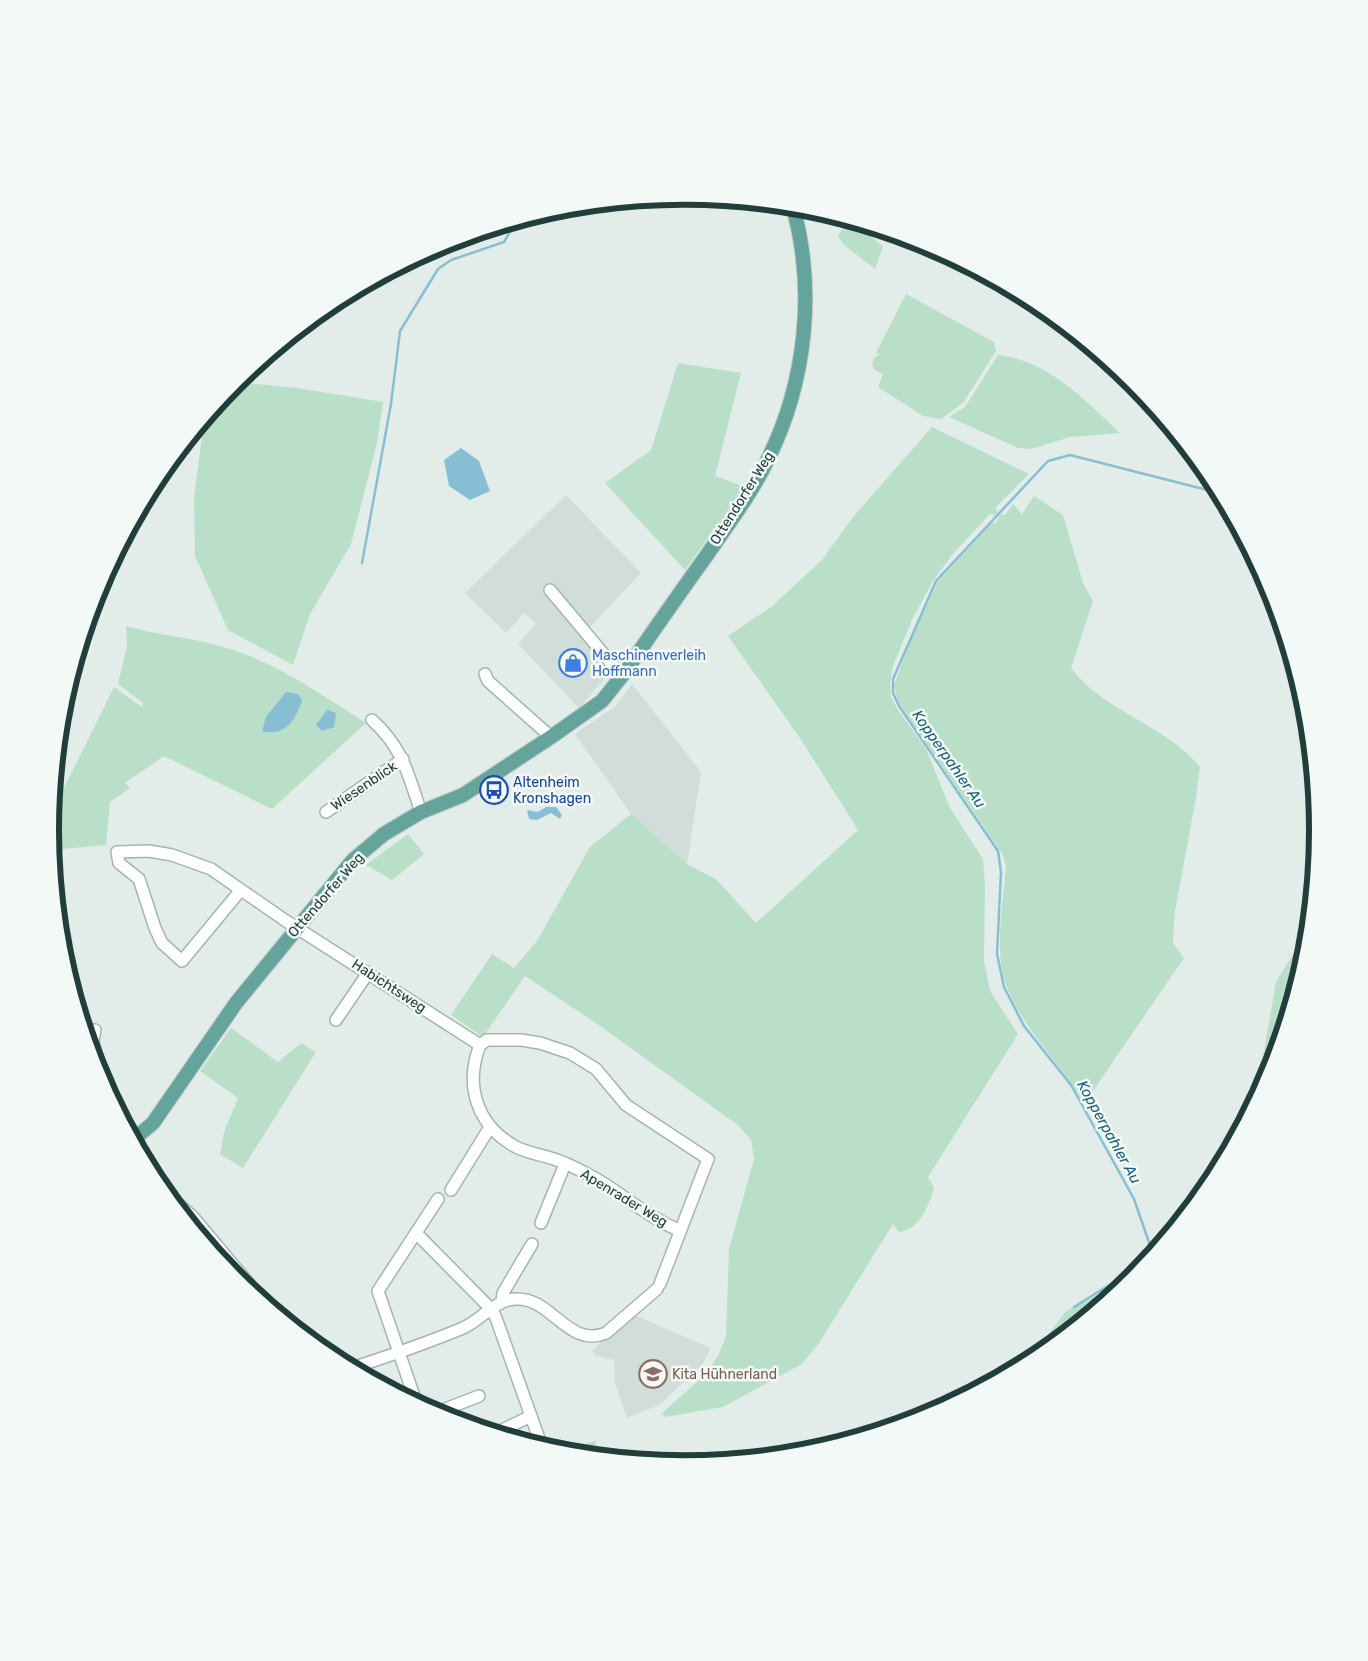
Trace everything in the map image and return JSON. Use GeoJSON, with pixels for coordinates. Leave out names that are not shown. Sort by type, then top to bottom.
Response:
{"type":"FeatureCollection","features":[{"type":"Feature","properties":{"kind":"main road","name":"Ottendorfer Weg"},"geometry":{"type":"LineString","coordinates":[[139,1135],[153,1123],[164,1109],[236,1003],[353,860],[384,834],[421,812],[463,795],[551,737],[602,701],[622,676],[759,476],[788,410],[802,352],[805,312],[803,262],[799,229],[795,215]]}},
{"type":"Feature","properties":{"kind":"street"},"geometry":{"type":"LineString","coordinates":[[550,590],[622,676]]}},
{"type":"Feature","properties":{"kind":"street"},"geometry":{"type":"LineString","coordinates":[[485,674],[488,681],[551,737]]}},
{"type":"Feature","properties":{"kind":"street","name":"Wiesenblick"},"geometry":{"type":"LineString","coordinates":[[372,720],[388,735],[403,760],[421,812]]}},
{"type":"Feature","properties":{"kind":"street","name":"Wiesenblick"},"geometry":{"type":"LineString","coordinates":[[326,812],[403,760]]}},
{"type":"Feature","properties":{"kind":"street","name":"Habichtsweg"},"geometry":{"type":"LineString","coordinates":[[240,891],[182,961],[162,943],[155,928],[139,879],[119,863],[118,852],[150,851],[190,860],[211,869],[240,891],[480,1045]]}},
{"type":"Feature","properties":{"kind":"street"},"geometry":{"type":"LineString","coordinates":[[336,1020],[368,973]]}},
{"type":"Feature","properties":{"kind":"street"},"geometry":{"type":"LineString","coordinates":[[360,1365],[464,1328],[492,1310],[502,1301],[525,1299],[540,1306],[574,1332],[592,1338],[606,1334],[658,1287],[708,1162],[708,1159],[626,1105],[596,1069],[560,1050],[521,1040],[487,1040],[480,1045]]}},
{"type":"Feature","properties":{"kind":"street","name":"Apenrader Weg"},"geometry":{"type":"LineString","coordinates":[[480,1045],[473,1066],[473,1088],[479,1109],[490,1127],[505,1140],[519,1148],[565,1164],[608,1186],[661,1223],[680,1230]]}},
{"type":"Feature","properties":{"kind":"street"},"geometry":{"type":"LineString","coordinates":[[451,1190],[490,1127]]}},
{"type":"Feature","properties":{"kind":"street"},"geometry":{"type":"LineString","coordinates":[[541,1223],[565,1164]]}},
{"type":"Feature","properties":{"kind":"street"},"geometry":{"type":"LineString","coordinates":[[413,1394],[378,1292],[438,1199]]}},
{"type":"Feature","properties":{"kind":"street"},"geometry":{"type":"LineString","coordinates":[[193,1217],[222,1252]]}},
{"type":"Feature","properties":{"kind":"street"},"geometry":{"type":"LineString","coordinates":[[416,1233],[492,1310],[539,1438]]}},
{"type":"Feature","properties":{"kind":"street"},"geometry":{"type":"LineString","coordinates":[[502,1301],[503,1293],[532,1244]]}},
{"type":"Feature","properties":{"kind":"street"},"geometry":{"type":"LineString","coordinates":[[446,1408],[479,1396]]}},
{"type":"Feature","properties":{"kind":"street"},"geometry":{"type":"LineString","coordinates":[[504,1429],[531,1416]]}},
{"type":"Feature","properties":{"kind":"shaded area"},"geometry":{"type":"Polygon","coordinates":[[[566,495],[641,573],[588,629],[618,663],[579,708],[518,644],[536,623],[524,613],[506,633],[465,593],[566,495]]]}},
{"type":"Feature","properties":{"kind":"shaded area"},"geometry":{"type":"Polygon","coordinates":[[[632,684],[701,772],[687,864],[631,814],[575,734],[616,706],[632,684]]]}},
{"type":"Feature","properties":{"kind":"shaded area","name":"Kita Hühnerland"},"geometry":{"type":"Polygon","coordinates":[[[632,1314],[711,1348],[702,1365],[659,1405],[627,1418],[615,1383],[614,1360],[597,1356],[592,1351],[632,1314]]]}},
{"type":"Feature","properties":{"kind":"green space"},"geometry":{"type":"Polygon","coordinates":[[[844,227],[867,233],[883,247],[875,269],[843,244],[838,236],[844,227]]]}},
{"type":"Feature","properties":{"kind":"green space"},"geometry":{"type":"Polygon","coordinates":[[[906,294],[994,342],[996,351],[963,403],[941,419],[923,416],[878,387],[883,374],[875,370],[872,365],[873,359],[880,354],[876,353],[906,294]]]}},
{"type":"Feature","properties":{"kind":"green space"},"geometry":{"type":"Polygon","coordinates":[[[998,355],[1016,358],[1049,373],[1079,395],[1120,433],[1070,437],[1031,449],[1018,448],[949,417],[965,407],[998,355]]]}},
{"type":"Feature","properties":{"kind":"green space"},"geometry":{"type":"Polygon","coordinates":[[[678,363],[741,373],[715,476],[745,487],[685,570],[605,483],[651,450],[678,363]]]}},
{"type":"Feature","properties":{"kind":"green space"},"geometry":{"type":"Polygon","coordinates":[[[247,383],[297,388],[383,402],[377,443],[351,544],[310,614],[293,665],[228,630],[195,556],[194,498],[203,432],[247,383]]]}},
{"type":"Feature","properties":{"kind":"green space"},"geometry":{"type":"Polygon","coordinates":[[[932,427],[1029,474],[995,508],[998,512],[994,516],[992,513],[988,516],[952,555],[933,581],[912,620],[893,666],[890,684],[891,697],[926,749],[950,808],[983,859],[985,884],[984,961],[990,991],[1018,1034],[928,1177],[934,1188],[922,1216],[912,1227],[899,1232],[893,1224],[819,1343],[802,1364],[723,1407],[665,1417],[662,1413],[706,1374],[719,1354],[726,1336],[729,1249],[754,1159],[751,1140],[739,1126],[596,1023],[525,976],[483,1037],[451,1015],[492,954],[514,968],[537,941],[590,847],[631,814],[687,864],[717,880],[756,923],[858,830],[802,741],[728,636],[771,607],[822,560],[853,517],[932,427]]]}},
{"type":"Feature","properties":{"kind":"green space"},"geometry":{"type":"Polygon","coordinates":[[[1034,496],[1063,515],[1083,583],[1093,601],[1071,668],[1100,696],[1170,740],[1186,752],[1200,767],[1175,911],[1173,943],[1184,958],[1084,1104],[1022,1017],[1006,985],[1002,972],[1000,943],[1006,867],[1003,855],[898,702],[894,685],[910,642],[938,581],[992,523],[995,524],[1001,514],[1005,515],[1013,504],[1022,514],[1034,496]]]}},
{"type":"Feature","properties":{"kind":"green space"},"geometry":{"type":"Polygon","coordinates":[[[126,626],[208,643],[240,652],[296,679],[366,723],[272,809],[164,756],[125,783],[130,788],[110,802],[106,845],[59,849],[60,798],[114,687],[142,707],[143,703],[118,684],[127,645],[126,626]]]}},
{"type":"Feature","properties":{"kind":"green space"},"geometry":{"type":"Polygon","coordinates":[[[408,834],[424,854],[392,880],[366,865],[408,834]]]}},
{"type":"Feature","properties":{"kind":"green space"},"geometry":{"type":"Polygon","coordinates":[[[1298,946],[1288,992],[1276,1031],[1254,1088],[1253,1081],[1263,1056],[1276,982],[1298,946]]]}},
{"type":"Feature","properties":{"kind":"green space"},"geometry":{"type":"Polygon","coordinates":[[[231,1028],[278,1062],[301,1043],[316,1052],[243,1168],[220,1154],[224,1132],[238,1098],[200,1071],[231,1028]]]}},
{"type":"Feature","properties":{"kind":"green space"},"geometry":{"type":"Polygon","coordinates":[[[1108,1290],[1065,1327],[1043,1342],[1066,1311],[1108,1290]]]}},
{"type":"Feature","properties":{"kind":"green space"},"geometry":{"type":"Polygon","coordinates":[[[595,1441],[598,1449],[579,1446],[595,1441]]]}},
{"type":"Feature","properties":{"kind":"water"},"geometry":{"type":"Polygon","coordinates":[[[461,448],[479,461],[490,491],[470,500],[449,486],[444,460],[461,448]]]}},
{"type":"Feature","properties":{"kind":"water"},"geometry":{"type":"Polygon","coordinates":[[[286,692],[298,694],[302,700],[293,720],[277,732],[262,731],[266,717],[286,692]]]}},
{"type":"Feature","properties":{"kind":"water"},"geometry":{"type":"Polygon","coordinates":[[[327,710],[336,713],[334,727],[322,731],[316,725],[327,710]]]}},
{"type":"Feature","properties":{"kind":"water"},"geometry":{"type":"Polygon","coordinates":[[[546,807],[556,807],[562,815],[560,819],[551,813],[537,820],[529,819],[527,810],[538,812],[546,807]]]}},
{"type":"Feature","properties":{"kind":"waterway"},"geometry":{"type":"LineString","coordinates":[[362,563],[391,404],[400,331],[438,269],[451,260],[504,242],[511,230]]}},
{"type":"Feature","properties":{"kind":"waterway","name":"Kopperpahler Au"},"geometry":{"type":"LineString","coordinates":[[1150,1247],[1134,1199],[1071,1085],[1024,1026],[1004,987],[997,954],[1001,872],[998,851],[899,706],[893,693],[893,679],[936,581],[1048,461],[1070,455],[1208,490]]}},
{"type":"Feature","properties":{"kind":"waterway"},"geometry":{"type":"LineString","coordinates":[[1074,1307],[1121,1278]]}},
{"type":"Feature","properties":{"kind":"place","name":"Maschinenverleih Hoffmann"},"geometry":{"type":"Point","coordinates":[573,663]}},
{"type":"Feature","properties":{"kind":"place","name":"Altenheim Kronshagen"},"geometry":{"type":"Point","coordinates":[494,790]}},
{"type":"Feature","properties":{"kind":"place","name":"Kita Hühnerland"},"geometry":{"type":"Point","coordinates":[653,1374]}}]}
